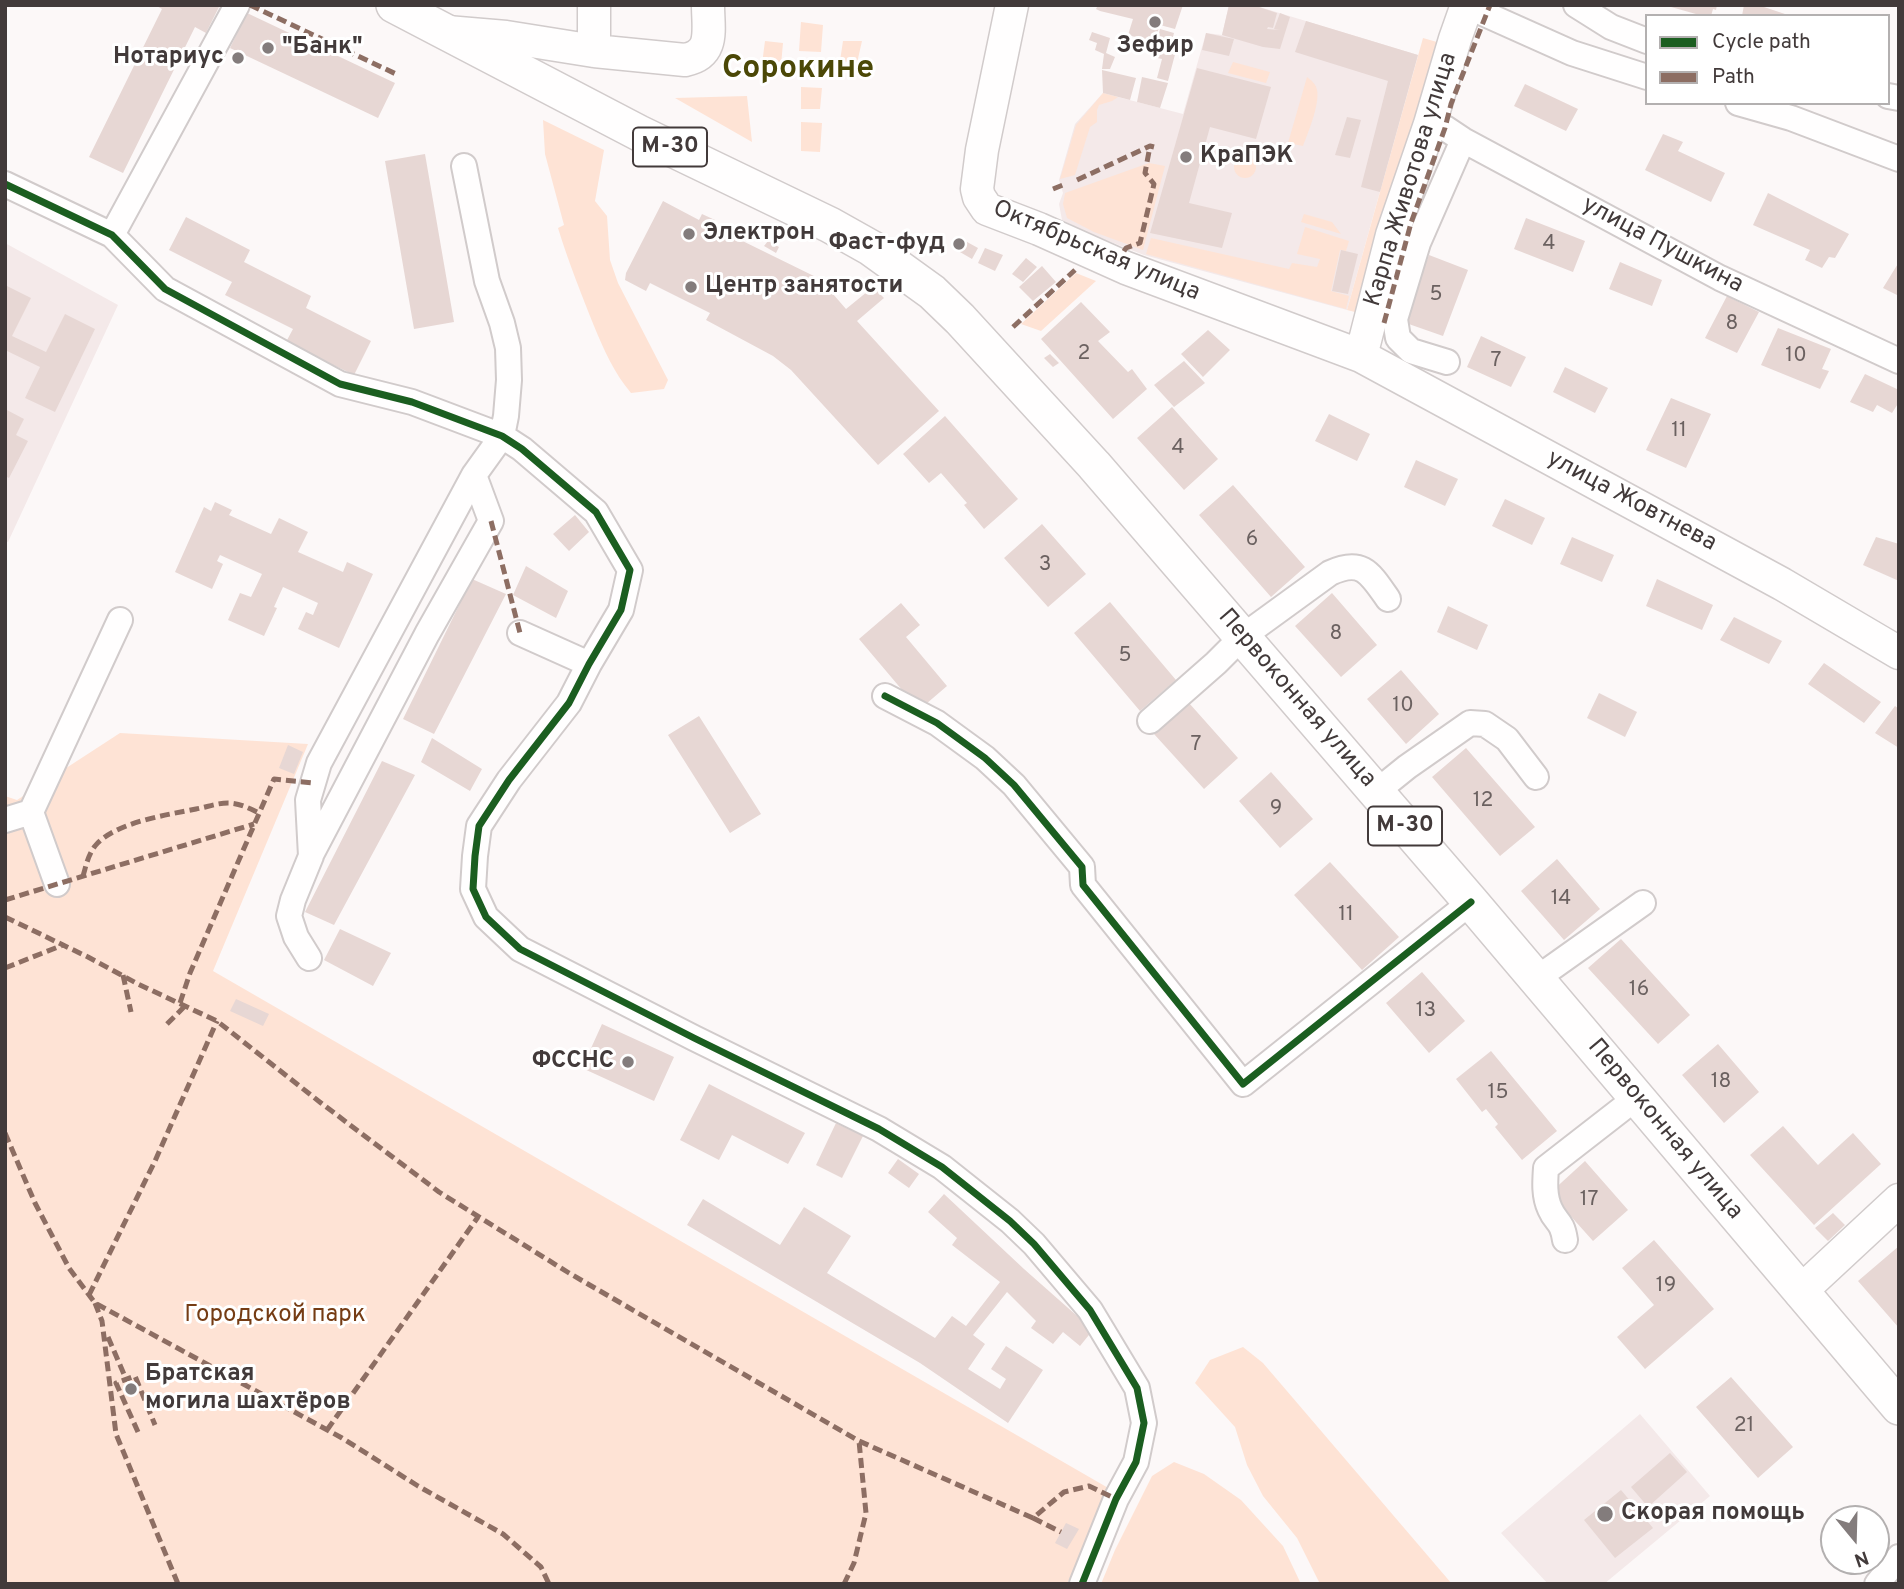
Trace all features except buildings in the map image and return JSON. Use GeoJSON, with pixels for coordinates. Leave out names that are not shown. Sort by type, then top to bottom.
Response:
{"type":"FeatureCollection","features":[{"type":"Feature","properties":{"kind":"highway","name":"М-30"},"geometry":{"type":"LineString","coordinates":[[394,5],[445,32]]}},
{"type":"Feature","properties":{"kind":"highway","name":"Первоконная улица"},"geometry":{"type":"LineString","coordinates":[[445,32],[639,133],[830,225],[872,248],[932,292],[1094,465],[1471,902],[1899,1407]]}},
{"type":"Feature","properties":{"kind":"main road"},"geometry":{"type":"LineString","coordinates":[[594,5],[594,51]]}},
{"type":"Feature","properties":{"kind":"main road"},"geometry":{"type":"LineString","coordinates":[[445,32],[506,37],[594,51],[685,60],[696,58],[703,53],[707,43],[708,5]]}},
{"type":"Feature","properties":{"kind":"main road","name":"Октябрьская улица"},"geometry":{"type":"LineString","coordinates":[[1012,5],[982,150],[977,189],[987,209],[1126,268],[1361,356]]}},
{"type":"Feature","properties":{"kind":"main road","name":"Карпа Животова улица"},"geometry":{"type":"LineString","coordinates":[[1361,356],[1405,239],[1430,124],[1467,6]]}},
{"type":"Feature","properties":{"kind":"main road","name":"улица Жовтнева"},"geometry":{"type":"LineString","coordinates":[[1361,356],[1782,584],[1899,653]]}},
{"type":"Feature","properties":{"kind":"main road"},"geometry":{"type":"LineString","coordinates":[[1800,1292],[1899,1200]]}},
{"type":"Feature","properties":{"kind":"street"},"geometry":{"type":"LineString","coordinates":[[112,235],[237,5]]}},
{"type":"Feature","properties":{"kind":"street"},"geometry":{"type":"LineString","coordinates":[[1488,5],[1503,5]]}},
{"type":"Feature","properties":{"kind":"street"},"geometry":{"type":"LineString","coordinates":[[1576,5],[1611,27],[1645,40]]}},
{"type":"Feature","properties":{"kind":"street"},"geometry":{"type":"LineString","coordinates":[[1467,6],[1572,53],[1645,76]]}},
{"type":"Feature","properties":{"kind":"street"},"geometry":{"type":"LineString","coordinates":[[1745,105],[1791,118],[1899,159]]}},
{"type":"Feature","properties":{"kind":"street","name":"улица Пушкина"},"geometry":{"type":"LineString","coordinates":[[1430,124],[1445,128],[1720,278],[1899,361]]}},
{"type":"Feature","properties":{"kind":"street"},"geometry":{"type":"LineString","coordinates":[[1447,362],[1411,351],[1398,338],[1395,319],[1405,239],[1463,140]]}},
{"type":"Feature","properties":{"kind":"street"},"geometry":{"type":"LineString","coordinates":[[311,856],[308,800],[319,763],[474,475],[502,436],[509,380],[508,348],[487,281],[464,166]]}},
{"type":"Feature","properties":{"kind":"street"},"geometry":{"type":"LineString","coordinates":[[5,184],[112,235],[165,289],[340,384],[412,402],[502,436],[522,449],[596,512],[630,570],[621,610],[569,702],[509,780],[479,826],[473,888],[485,917],[520,949],[879,1129],[942,1167],[1010,1221],[1034,1244],[1090,1310],[1138,1388],[1144,1423],[1136,1462],[1116,1499],[1082,1584]]}},
{"type":"Feature","properties":{"kind":"street"},"geometry":{"type":"LineString","coordinates":[[309,958],[296,937],[289,916],[293,900],[311,856],[427,634],[491,521],[474,475]]}},
{"type":"Feature","properties":{"kind":"street"},"geometry":{"type":"LineString","coordinates":[[1150,721],[1242,637],[1330,573],[1344,566],[1360,567],[1373,577],[1388,599]]}},
{"type":"Feature","properties":{"kind":"street"},"geometry":{"type":"LineString","coordinates":[[57,884],[31,812],[120,620]]}},
{"type":"Feature","properties":{"kind":"street"},"geometry":{"type":"LineString","coordinates":[[520,633],[589,664]]}},
{"type":"Feature","properties":{"kind":"street"},"geometry":{"type":"LineString","coordinates":[[885,696],[937,723],[985,758],[1014,785],[1082,867],[1083,885],[1243,1084],[1471,902]]}},
{"type":"Feature","properties":{"kind":"street"},"geometry":{"type":"LineString","coordinates":[[1376,792],[1470,723],[1485,724],[1507,739],[1535,777]]}},
{"type":"Feature","properties":{"kind":"street"},"geometry":{"type":"LineString","coordinates":[[5,820],[31,812]]}},
{"type":"Feature","properties":{"kind":"street"},"geometry":{"type":"LineString","coordinates":[[1536,979],[1643,903]]}},
{"type":"Feature","properties":{"kind":"street"},"geometry":{"type":"LineString","coordinates":[[1564,1240],[1563,1226],[1550,1211],[1545,1192],[1546,1168],[1636,1098]]}},
{"type":"Feature","properties":{"kind":"street"},"geometry":{"type":"LineString","coordinates":[[1877,1584],[1899,1558]]}},
{"type":"Feature","properties":{"kind":"shaded area"},"geometry":{"type":"Polygon","coordinates":[[[1229,5],[1253,5],[1418,55],[1347,310],[1144,255],[1062,220],[1059,204],[1063,193],[1059,180],[1075,124],[1103,93],[1183,114],[1206,33],[1222,35],[1229,5]]]}},
{"type":"Feature","properties":{"kind":"shaded area"},"geometry":{"type":"Polygon","coordinates":[[[5,243],[118,305],[8,542],[5,541],[5,243]]]}},
{"type":"Feature","properties":{"kind":"shaded area","name":"Скорая помощь"},"geometry":{"type":"Polygon","coordinates":[[[1640,1414],[1710,1496],[1604,1584],[1548,1584],[1501,1533],[1640,1414]]]}},
{"type":"Feature","properties":{"kind":"green space"},"geometry":{"type":"Polygon","coordinates":[[[801,22],[823,25],[821,52],[799,51],[801,22]]]}},
{"type":"Feature","properties":{"kind":"green space"},"geometry":{"type":"Polygon","coordinates":[[[1423,38],[1444,44],[1363,314],[1347,310],[1423,38]]]}},
{"type":"Feature","properties":{"kind":"green space"},"geometry":{"type":"Polygon","coordinates":[[[765,41],[783,43],[781,65],[762,64],[765,41]]]}},
{"type":"Feature","properties":{"kind":"green space"},"geometry":{"type":"Polygon","coordinates":[[[843,41],[862,41],[857,63],[840,61],[843,41]]]}},
{"type":"Feature","properties":{"kind":"green space"},"geometry":{"type":"Polygon","coordinates":[[[1233,62],[1270,72],[1266,83],[1228,73],[1233,62]]]}},
{"type":"Feature","properties":{"kind":"green space"},"geometry":{"type":"Polygon","coordinates":[[[1307,77],[1316,86],[1317,103],[1303,146],[1288,143],[1307,77]]]}},
{"type":"Feature","properties":{"kind":"green space"},"geometry":{"type":"Polygon","coordinates":[[[801,87],[822,88],[820,109],[801,109],[801,87]]]}},
{"type":"Feature","properties":{"kind":"green space"},"geometry":{"type":"Polygon","coordinates":[[[1103,93],[1118,97],[1099,105],[1097,122],[1090,127],[1075,175],[1060,179],[1076,125],[1103,93]]]}},
{"type":"Feature","properties":{"kind":"green space"},"geometry":{"type":"Polygon","coordinates":[[[747,96],[752,142],[675,98],[747,96]]]}},
{"type":"Feature","properties":{"kind":"green space"},"geometry":{"type":"Polygon","coordinates":[[[543,120],[604,150],[595,201],[607,216],[610,260],[618,283],[668,380],[664,389],[631,393],[614,369],[602,344],[558,228],[564,225],[545,154],[543,120]]]}},
{"type":"Feature","properties":{"kind":"green space"},"geometry":{"type":"Polygon","coordinates":[[[801,122],[822,123],[820,152],[801,151],[801,122]]]}},
{"type":"Feature","properties":{"kind":"green space"},"geometry":{"type":"Polygon","coordinates":[[[1245,156],[1255,163],[1256,167],[1249,177],[1245,178],[1235,171],[1234,167],[1241,157],[1245,156]]]}},
{"type":"Feature","properties":{"kind":"green space"},"geometry":{"type":"Polygon","coordinates":[[[1149,163],[1165,166],[1143,250],[1094,232],[1067,218],[1063,204],[1065,193],[1149,163]]]}},
{"type":"Feature","properties":{"kind":"green space"},"geometry":{"type":"Polygon","coordinates":[[[1304,214],[1332,222],[1341,234],[1301,222],[1304,214]]]}},
{"type":"Feature","properties":{"kind":"green space"},"geometry":{"type":"Polygon","coordinates":[[[1305,227],[1349,241],[1346,251],[1340,250],[1331,291],[1349,296],[1346,309],[1146,254],[1151,238],[1289,269],[1292,263],[1317,267],[1320,259],[1297,254],[1305,227]]]}},
{"type":"Feature","properties":{"kind":"green space"},"geometry":{"type":"Polygon","coordinates":[[[1076,273],[1096,281],[1041,331],[1021,324],[1076,273]]]}},
{"type":"Feature","properties":{"kind":"green space","name":"Городской парк"},"geometry":{"type":"Polygon","coordinates":[[[120,733],[308,744],[213,971],[1110,1489],[1067,1584],[5,1584],[5,796],[17,800],[120,733]]]}},
{"type":"Feature","properties":{"kind":"green space"},"geometry":{"type":"Polygon","coordinates":[[[1243,1347],[1263,1363],[1452,1584],[1320,1584],[1297,1538],[1263,1496],[1247,1465],[1235,1427],[1195,1383],[1210,1360],[1243,1347]]]}},
{"type":"Feature","properties":{"kind":"green space"},"geometry":{"type":"Polygon","coordinates":[[[1174,1462],[1204,1474],[1241,1500],[1283,1546],[1301,1584],[1101,1584],[1152,1476],[1174,1462]]]}},
{"type":"Feature","properties":{"kind":"marked path"},"geometry":{"type":"LineString","coordinates":[[250,5],[396,74]]}},
{"type":"Feature","properties":{"kind":"marked path"},"geometry":{"type":"LineString","coordinates":[[1384,323],[1411,223],[1451,104],[1490,5]]}},
{"type":"Feature","properties":{"kind":"marked path"},"geometry":{"type":"LineString","coordinates":[[1077,180],[1150,146],[1154,147]]}},
{"type":"Feature","properties":{"kind":"marked path"},"geometry":{"type":"LineString","coordinates":[[1116,264],[1126,248],[1140,243],[1154,184],[1145,173],[1150,146]]}},
{"type":"Feature","properties":{"kind":"marked path"},"geometry":{"type":"LineString","coordinates":[[1053,189],[1063,185]]}},
{"type":"Feature","properties":{"kind":"marked path"},"geometry":{"type":"LineString","coordinates":[[1013,327],[1075,270]]}},
{"type":"Feature","properties":{"kind":"marked path"},"geometry":{"type":"LineString","coordinates":[[491,521],[520,633]]}},
{"type":"Feature","properties":{"kind":"marked path"},"geometry":{"type":"LineString","coordinates":[[180,1003],[190,973],[274,779],[313,783]]}},
{"type":"Feature","properties":{"kind":"marked path"},"geometry":{"type":"LineString","coordinates":[[83,876],[95,846],[128,825],[224,803],[240,805],[259,813]]}},
{"type":"Feature","properties":{"kind":"marked path"},"geometry":{"type":"LineString","coordinates":[[5,900],[254,824]]}},
{"type":"Feature","properties":{"kind":"marked path"},"geometry":{"type":"LineString","coordinates":[[5,917],[217,1021],[439,1192],[569,1273],[859,1441],[1033,1518],[1064,1492],[1089,1486],[1116,1499]]}},
{"type":"Feature","properties":{"kind":"marked path"},"geometry":{"type":"LineString","coordinates":[[5,968],[63,945]]}},
{"type":"Feature","properties":{"kind":"marked path"},"geometry":{"type":"LineString","coordinates":[[123,975],[131,1012]]}},
{"type":"Feature","properties":{"kind":"marked path"},"geometry":{"type":"LineString","coordinates":[[167,1024],[186,1005]]}},
{"type":"Feature","properties":{"kind":"marked path"},"geometry":{"type":"LineString","coordinates":[[89,1295],[155,1161],[217,1021]]}},
{"type":"Feature","properties":{"kind":"marked path"},"geometry":{"type":"LineString","coordinates":[[5,1133],[35,1203],[69,1268],[95,1303],[342,1438],[418,1486],[503,1534],[541,1567],[549,1584]]}},
{"type":"Feature","properties":{"kind":"marked path"},"geometry":{"type":"LineString","coordinates":[[327,1430],[478,1217]]}},
{"type":"Feature","properties":{"kind":"marked path"},"geometry":{"type":"LineString","coordinates":[[95,1303],[102,1321],[116,1434],[178,1584]]}},
{"type":"Feature","properties":{"kind":"marked path"},"geometry":{"type":"LineString","coordinates":[[108,1337],[126,1379]]}},
{"type":"Feature","properties":{"kind":"marked path"},"geometry":{"type":"LineString","coordinates":[[138,1432],[116,1383],[135,1376],[155,1425]]}},
{"type":"Feature","properties":{"kind":"marked path"},"geometry":{"type":"LineString","coordinates":[[844,1584],[854,1563],[866,1513],[859,1441]]}},
{"type":"Feature","properties":{"kind":"marked path"},"geometry":{"type":"LineString","coordinates":[[1033,1518],[1061,1532]]}},
{"type":"Feature","properties":{"kind":"cycle path"},"geometry":{"type":"LineString","coordinates":[[5,184],[112,235],[165,289],[340,384],[412,402],[502,436],[522,449],[596,512],[630,570],[621,610],[569,703],[509,780],[479,826],[473,889],[486,917],[520,949],[879,1129],[942,1167],[1010,1221],[1034,1244],[1090,1310],[1137,1388],[1144,1423],[1136,1462],[1116,1499],[1082,1584]]}},
{"type":"Feature","properties":{"kind":"cycle path"},"geometry":{"type":"LineString","coordinates":[[885,696],[937,723],[985,758],[1014,785],[1082,867],[1083,885],[1243,1084],[1471,902]]}},
{"type":"Feature","properties":{"kind":"place","name":"Зефир"},"geometry":{"type":"Point","coordinates":[1155,22]}},
{"type":"Feature","properties":{"kind":"place","name":"\"Банк\""},"geometry":{"type":"Point","coordinates":[268,48]}},
{"type":"Feature","properties":{"kind":"place","name":"Нотариус"},"geometry":{"type":"Point","coordinates":[238,58]}},
{"type":"Feature","properties":{"kind":"place","name":"КраПЭК"},"geometry":{"type":"Point","coordinates":[1186,157]}},
{"type":"Feature","properties":{"kind":"place","name":"Электрон"},"geometry":{"type":"Point","coordinates":[689,234]}},
{"type":"Feature","properties":{"kind":"place","name":"Фаст-фуд"},"geometry":{"type":"Point","coordinates":[959,244]}},
{"type":"Feature","properties":{"kind":"place","name":"Центр занятости"},"geometry":{"type":"Point","coordinates":[691,287]}},
{"type":"Feature","properties":{"kind":"place","name":"ФССНС"},"geometry":{"type":"Point","coordinates":[628,1062]}},
{"type":"Feature","properties":{"kind":"place","name":"Братская могила шахтёров"},"geometry":{"type":"Point","coordinates":[131,1389]}},
{"type":"Feature","properties":{"kind":"place","name":"Скорая помощь"},"geometry":{"type":"Point","coordinates":[1605,1514]}},
{"type":"Feature","properties":{"kind":"district","name":"Сорокине"},"geometry":{"type":"Point","coordinates":[798,71]}}]}
